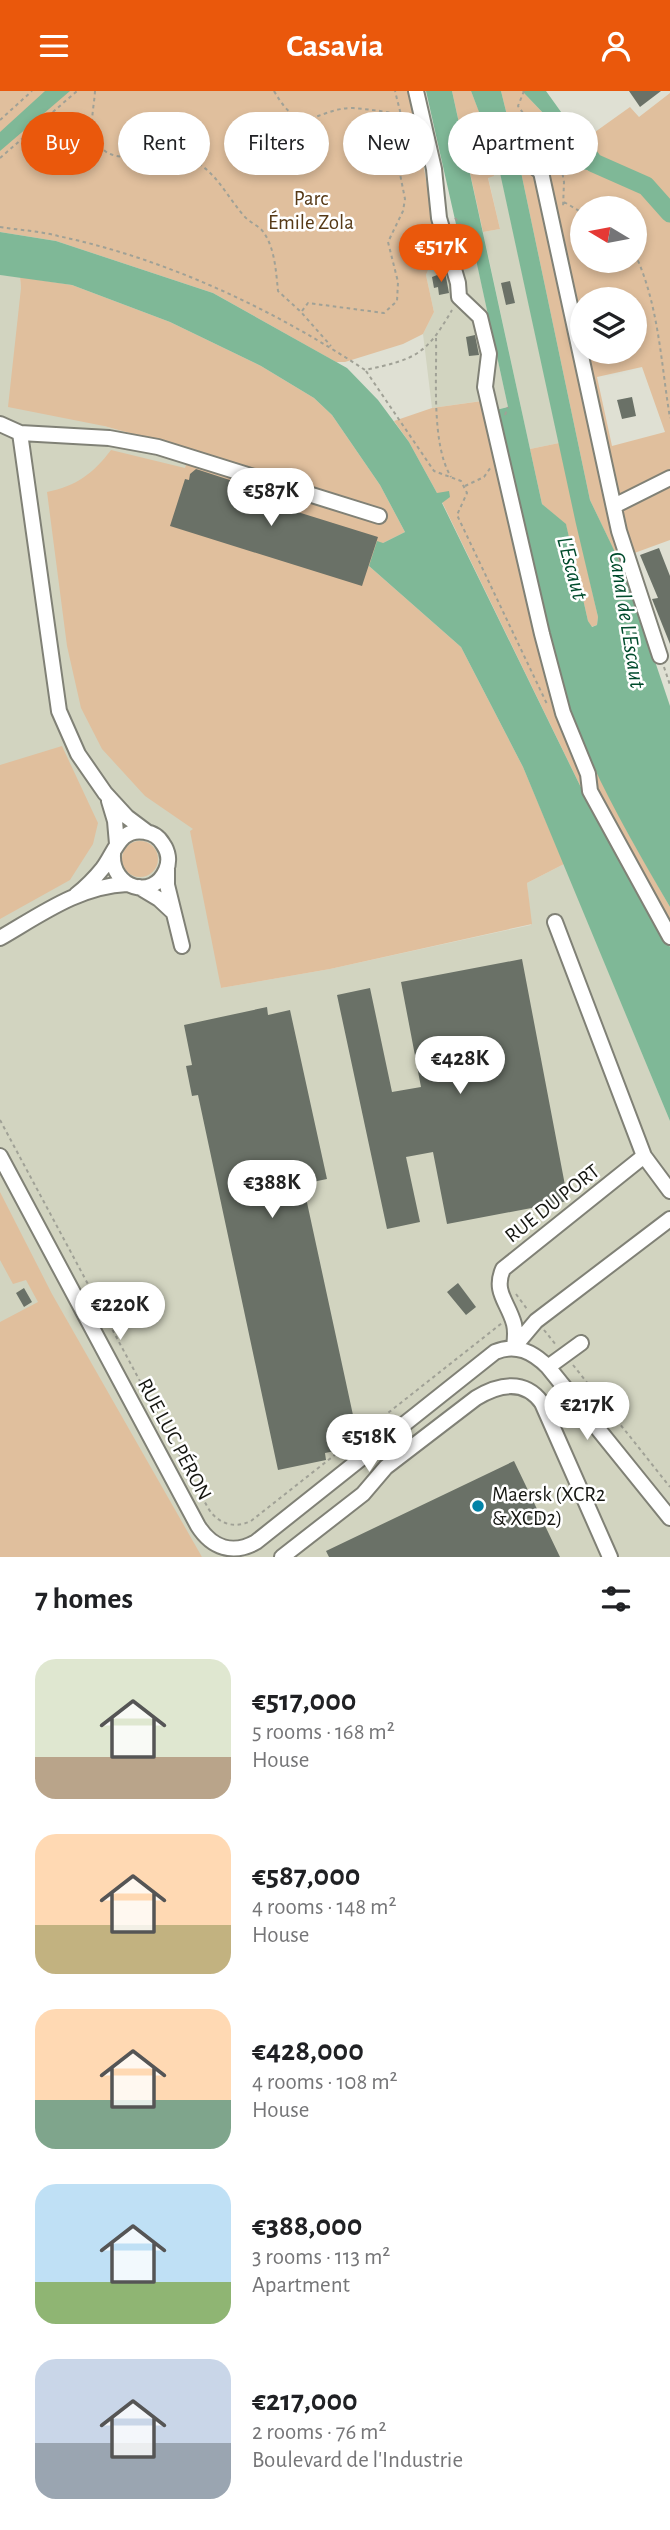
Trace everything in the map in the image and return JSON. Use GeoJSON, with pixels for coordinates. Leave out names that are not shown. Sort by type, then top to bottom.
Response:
{"type":"FeatureCollection","features":[{"type":"Feature","properties":{"kind":"street"},"geometry":{"type":"LineString","coordinates":[[416,91],[434,169],[439,218],[458,283],[459,296],[480,317],[489,354],[485,387],[563,713],[588,774],[590,791],[670,937]]}},
{"type":"Feature","properties":{"kind":"street"},"geometry":{"type":"LineString","coordinates":[[542,175],[623,550],[660,656]]}},
{"type":"Feature","properties":{"kind":"street"},"geometry":{"type":"LineString","coordinates":[[0,424],[20,433],[109,438],[158,447],[379,516]]}},
{"type":"Feature","properties":{"kind":"street"},"geometry":{"type":"LineString","coordinates":[[20,433],[59,711],[75,748],[105,793],[127,817],[156,836],[165,846],[168,855],[167,882],[182,946]]}},
{"type":"Feature","properties":{"kind":"street"},"geometry":{"type":"LineString","coordinates":[[614,506],[670,478]]}},
{"type":"Feature","properties":{"kind":"street"},"geometry":{"type":"LineString","coordinates":[[105,793],[113,813],[115,871],[133,886],[162,901],[173,912]]}},
{"type":"Feature","properties":{"kind":"street"},"geometry":{"type":"LineString","coordinates":[[76,895],[94,878],[130,833],[147,832]]}},
{"type":"Feature","properties":{"kind":"street"},"geometry":{"type":"LineString","coordinates":[[0,938],[76,895],[108,886],[155,883],[167,869]]}},
{"type":"Feature","properties":{"kind":"street"},"geometry":{"type":"LineString","coordinates":[[555,922],[644,1156],[670,1191]]}},
{"type":"Feature","properties":{"kind":"street","name":"RUE LUC PÉRON"},"geometry":{"type":"LineString","coordinates":[[0,1156],[198,1526],[211,1542],[223,1548],[241,1549],[256,1542],[495,1352],[514,1347]]}},
{"type":"Feature","properties":{"kind":"street","name":"RUE DU PORT"},"geometry":{"type":"LineString","coordinates":[[514,1347],[515,1331],[499,1287],[501,1273],[507,1264],[644,1156]]}},
{"type":"Feature","properties":{"kind":"street"},"geometry":{"type":"LineString","coordinates":[[670,1219],[536,1321],[514,1347],[536,1356],[548,1367],[670,1517]]}},
{"type":"Feature","properties":{"kind":"street"},"geometry":{"type":"LineString","coordinates":[[548,1367],[581,1343]]}},
{"type":"Feature","properties":{"kind":"street"},"geometry":{"type":"LineString","coordinates":[[282,1557],[363,1494],[386,1468],[476,1398],[512,1385],[532,1391],[542,1403],[610,1557]]}},
{"type":"Feature","properties":{"kind":"path"},"geometry":{"type":"LineString","coordinates":[[0,120],[32,91]]}},
{"type":"Feature","properties":{"kind":"path"},"geometry":{"type":"LineString","coordinates":[[0,158],[76,91]]}},
{"type":"Feature","properties":{"kind":"path"},"geometry":{"type":"LineString","coordinates":[[95,91],[91,129],[95,141],[106,152],[119,156],[167,154],[189,157],[213,174],[244,216],[264,233],[275,264],[278,291],[334,349]]}},
{"type":"Feature","properties":{"kind":"path"},"geometry":{"type":"LineString","coordinates":[[274,91],[289,113],[302,119],[313,120],[350,108],[390,112]]}},
{"type":"Feature","properties":{"kind":"path"},"geometry":{"type":"LineString","coordinates":[[395,91],[401,112]]}},
{"type":"Feature","properties":{"kind":"path"},"geometry":{"type":"LineString","coordinates":[[524,91],[518,106],[561,166],[564,202],[570,205]]}},
{"type":"Feature","properties":{"kind":"path"},"geometry":{"type":"LineString","coordinates":[[301,312],[308,303],[384,313],[397,300],[398,282],[388,242],[405,199],[400,175]]}},
{"type":"Feature","properties":{"kind":"path"},"geometry":{"type":"LineString","coordinates":[[455,218],[467,232]]}},
{"type":"Feature","properties":{"kind":"path"},"geometry":{"type":"LineString","coordinates":[[0,227],[58,236],[141,259],[217,288],[334,349],[365,370],[434,471],[461,481],[467,493],[457,515],[549,709]]}},
{"type":"Feature","properties":{"kind":"path"},"geometry":{"type":"LineString","coordinates":[[642,273],[656,328],[670,418]]}},
{"type":"Feature","properties":{"kind":"path"},"geometry":{"type":"LineString","coordinates":[[365,370],[395,364],[425,350],[436,338],[459,296]]}},
{"type":"Feature","properties":{"kind":"path"},"geometry":{"type":"LineString","coordinates":[[436,338],[438,433],[443,463],[451,478]]}},
{"type":"Feature","properties":{"kind":"path"},"geometry":{"type":"LineString","coordinates":[[464,487],[484,477],[493,464]]}},
{"type":"Feature","properties":{"kind":"path"},"geometry":{"type":"LineString","coordinates":[[660,656],[670,685]]}},
{"type":"Feature","properties":{"kind":"path"},"geometry":{"type":"LineString","coordinates":[[0,1120],[208,1508],[214,1517],[225,1524],[238,1525],[251,1521],[524,1305]]}},
{"type":"Feature","properties":{"kind":"path"},"geometry":{"type":"LineString","coordinates":[[516,1294],[670,1487]]}},
{"type":"Feature","properties":{"kind":"shaded area"},"geometry":{"type":"Polygon","coordinates":[[[501,175],[559,443],[530,449],[483,232],[500,229],[488,177],[501,175]]]}},
{"type":"Feature","properties":{"kind":"shaded area"},"geometry":{"type":"Polygon","coordinates":[[[470,231],[508,407],[496,410],[481,401],[432,408],[423,334],[434,312],[426,275],[438,246],[437,238],[470,231]]]}},
{"type":"Feature","properties":{"kind":"shaded area"},"geometry":{"type":"Polygon","coordinates":[[[0,275],[20,277],[21,288],[104,426],[192,450],[162,540],[221,988],[330,969],[531,925],[527,883],[564,864],[670,1121],[670,1557],[202,1557],[198,1553],[191,1557],[0,1454],[0,275]]]}},
{"type":"Feature","properties":{"kind":"green space","name":"Parc Émile Zola"},"geometry":{"type":"Polygon","coordinates":[[[0,91],[410,91],[414,112],[343,112],[343,175],[425,175],[438,246],[426,275],[434,312],[423,334],[403,344],[345,362],[336,362],[213,293],[56,241],[0,232],[0,91]]]}},
{"type":"Feature","properties":{"kind":"green space"},"geometry":{"type":"Polygon","coordinates":[[[452,91],[471,91],[479,112],[457,112],[452,91]]]}},
{"type":"Feature","properties":{"kind":"green space"},"geometry":{"type":"Polygon","coordinates":[[[501,91],[522,91],[542,112],[506,112],[501,91]]]}},
{"type":"Feature","properties":{"kind":"green space"},"geometry":{"type":"Polygon","coordinates":[[[670,93],[670,540],[618,559],[590,500],[522,175],[598,175],[598,130],[630,107],[639,117],[670,93]],[[642,367],[597,377],[612,446],[665,432],[642,367]]]}},
{"type":"Feature","properties":{"kind":"green space"},"geometry":{"type":"Polygon","coordinates":[[[470,175],[494,176],[488,178],[500,229],[483,232],[470,175]]]}},
{"type":"Feature","properties":{"kind":"green space"},"geometry":{"type":"Polygon","coordinates":[[[20,277],[72,285],[170,322],[261,366],[314,398],[332,415],[380,485],[405,532],[383,543],[369,566],[461,647],[523,767],[564,864],[527,883],[532,924],[330,969],[221,988],[190,831],[193,829],[145,796],[102,749],[81,708],[67,646],[47,492],[83,478],[111,450],[185,468],[191,450],[104,426],[8,407],[20,277]]]}},
{"type":"Feature","properties":{"kind":"green space"},"geometry":{"type":"Polygon","coordinates":[[[482,401],[570,709],[589,756],[670,907],[670,947],[591,808],[442,502],[449,497],[437,493],[409,442],[394,421],[432,408],[482,401]]]}},
{"type":"Feature","properties":{"kind":"green space"},"geometry":{"type":"Polygon","coordinates":[[[559,443],[598,617],[597,625],[591,627],[566,525],[542,504],[530,449],[559,443]]]}},
{"type":"Feature","properties":{"kind":"green space"},"geometry":{"type":"Polygon","coordinates":[[[62,746],[98,823],[93,844],[70,880],[0,919],[0,765],[62,746]]]}},
{"type":"Feature","properties":{"kind":"green space"},"geometry":{"type":"Polygon","coordinates":[[[140,841],[153,846],[158,859],[153,872],[140,877],[127,872],[122,859],[127,846],[140,841]]]}},
{"type":"Feature","properties":{"kind":"green space"},"geometry":{"type":"Polygon","coordinates":[[[0,1192],[52,1294],[202,1557],[0,1557],[0,1322],[38,1302],[26,1280],[13,1284],[0,1260],[0,1192]]]}},
{"type":"Feature","properties":{"kind":"water"},"geometry":{"type":"Polygon","coordinates":[[[45,91],[70,91],[46,112],[22,112],[45,91]]]}},
{"type":"Feature","properties":{"kind":"water"},"geometry":{"type":"Polygon","coordinates":[[[426,91],[452,91],[457,112],[448,112],[448,175],[470,175],[542,504],[566,524],[588,621],[592,627],[597,625],[598,617],[500,175],[522,175],[590,500],[626,575],[670,706],[670,907],[602,785],[558,672],[538,598],[496,410],[508,407],[470,232],[458,233],[434,126],[434,112],[431,112],[426,91]]]}},
{"type":"Feature","properties":{"kind":"water"},"geometry":{"type":"Polygon","coordinates":[[[471,91],[501,91],[506,112],[479,112],[471,91]]]}},
{"type":"Feature","properties":{"kind":"water"},"geometry":{"type":"Polygon","coordinates":[[[522,91],[546,91],[561,112],[542,112],[522,91]]]}},
{"type":"Feature","properties":{"kind":"water"},"geometry":{"type":"Polygon","coordinates":[[[21,113],[21,133],[0,151],[0,132],[21,113]]]}},
{"type":"Feature","properties":{"kind":"water"},"geometry":{"type":"Polygon","coordinates":[[[0,232],[56,241],[213,293],[347,368],[378,400],[409,442],[437,493],[449,491],[450,497],[442,503],[591,808],[670,947],[670,1121],[523,767],[461,647],[369,566],[377,541],[383,543],[405,532],[380,485],[332,415],[314,398],[261,366],[170,322],[72,285],[0,275],[0,232]]]}},
{"type":"Feature","properties":{"kind":"building"},"geometry":{"type":"Polygon","coordinates":[[[629,91],[661,91],[640,107],[629,91]]]}},
{"type":"Feature","properties":{"kind":"building"},"geometry":{"type":"Polygon","coordinates":[[[445,272],[449,293],[439,295],[438,287],[434,288],[432,277],[445,272]]]}},
{"type":"Feature","properties":{"kind":"building"},"geometry":{"type":"Polygon","coordinates":[[[510,281],[515,303],[506,305],[501,283],[510,281]]]}},
{"type":"Feature","properties":{"kind":"building"},"geometry":{"type":"Polygon","coordinates":[[[475,335],[479,355],[469,356],[466,337],[475,335]]]}},
{"type":"Feature","properties":{"kind":"building"},"geometry":{"type":"Polygon","coordinates":[[[632,397],[636,416],[622,419],[617,400],[632,397]]]}},
{"type":"Feature","properties":{"kind":"building"},"geometry":{"type":"Polygon","coordinates":[[[196,469],[285,498],[290,503],[288,509],[378,537],[362,586],[170,526],[185,479],[189,480],[190,474],[196,469]]]}},
{"type":"Feature","properties":{"kind":"building"},"geometry":{"type":"Polygon","coordinates":[[[659,548],[670,576],[670,644],[652,599],[658,598],[640,555],[659,548]]]}},
{"type":"Feature","properties":{"kind":"building"},"geometry":{"type":"Polygon","coordinates":[[[522,959],[568,1201],[447,1224],[433,1152],[406,1157],[420,1222],[387,1229],[337,995],[370,988],[392,1092],[421,1087],[401,982],[522,959]]]}},
{"type":"Feature","properties":{"kind":"building"},"geometry":{"type":"Polygon","coordinates":[[[267,1007],[268,1015],[290,1010],[327,1179],[303,1184],[353,1415],[337,1419],[338,1426],[330,1428],[335,1451],[325,1453],[326,1460],[278,1470],[198,1095],[192,1096],[186,1066],[192,1065],[184,1025],[267,1007]]]}},
{"type":"Feature","properties":{"kind":"building"},"geometry":{"type":"Polygon","coordinates":[[[458,1283],[476,1307],[466,1315],[447,1292],[458,1283]]]}},
{"type":"Feature","properties":{"kind":"building"},"geometry":{"type":"Polygon","coordinates":[[[24,1288],[32,1302],[24,1307],[16,1293],[24,1288]]]}},
{"type":"Feature","properties":{"kind":"building","name":"Maersk (XCR2 & XCD2)"},"geometry":{"type":"Polygon","coordinates":[[[514,1461],[560,1557],[329,1557],[326,1551],[514,1461]]]}},
{"type":"Feature","properties":{"kind":"waterway"},"geometry":{"type":"LineString","coordinates":[[598,165],[646,186],[670,213]]}},
{"type":"Feature","properties":{"kind":"place","name":"Maersk (XCR2 & XCD2)"},"geometry":{"type":"Point","coordinates":[478,1506]}},
{"type":"Feature","properties":{"kind":"water label","name":"L'Escaut"},"geometry":{"type":"Point","coordinates":[573,568]}},
{"type":"Feature","properties":{"kind":"water label","name":"Canal de L'Escaut"},"geometry":{"type":"Point","coordinates":[628,620]}}]}
